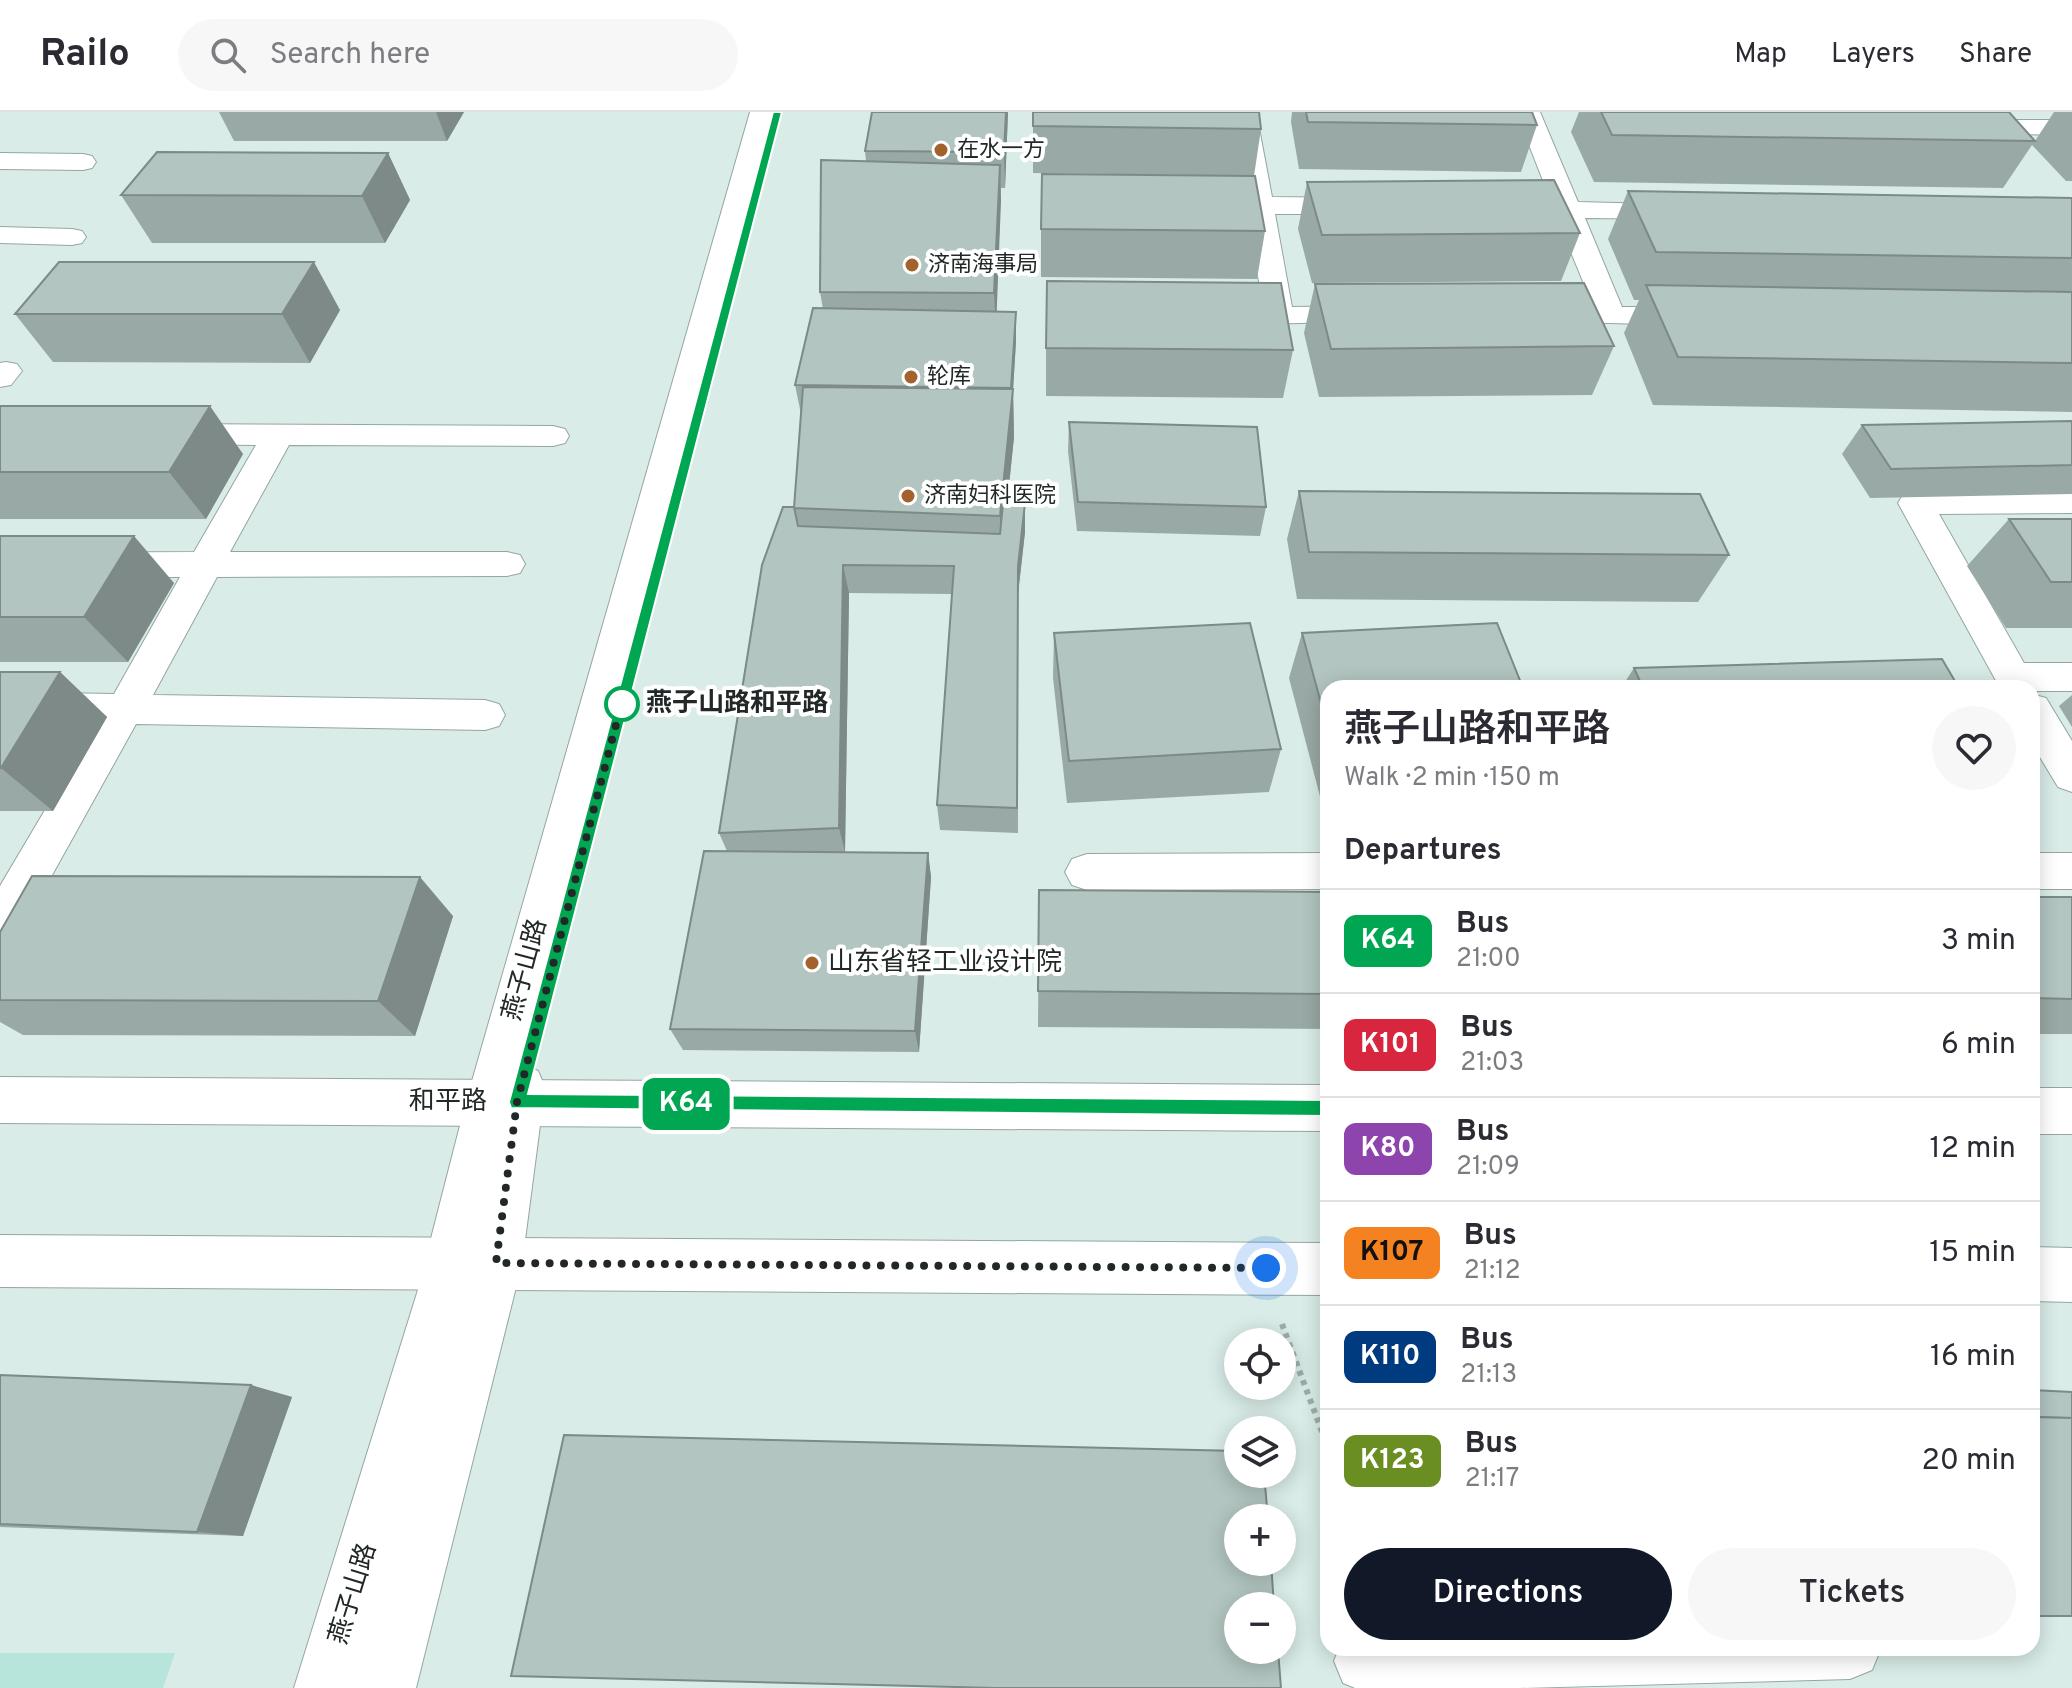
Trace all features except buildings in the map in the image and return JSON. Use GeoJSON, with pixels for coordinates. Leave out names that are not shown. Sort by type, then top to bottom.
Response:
{"type":"FeatureCollection","features":[{"type":"Feature","properties":{"kind":"street","name":"燕子山路"},"geometry":{"type":"LineString","coordinates":[[384,1688],[474,1263],[504,1102],[762,112]]}},
{"type":"Feature","properties":{"kind":"street","name":"燕子山路"},"geometry":{"type":"LineString","coordinates":[[504,1102],[777,112]]}},
{"type":"Feature","properties":{"kind":"street"},"geometry":{"type":"LineString","coordinates":[[1244,112],[1279,315]]}},
{"type":"Feature","properties":{"kind":"street"},"geometry":{"type":"LineString","coordinates":[[1528,112],[1611,315]]}},
{"type":"Feature","properties":{"kind":"street"},"geometry":{"type":"LineString","coordinates":[[2009,128],[2072,128]]}},
{"type":"Feature","properties":{"kind":"street"},"geometry":{"type":"LineString","coordinates":[[0,161],[83,162]]}},
{"type":"Feature","properties":{"kind":"street"},"geometry":{"type":"LineString","coordinates":[[1181,205],[1383,207]]}},
{"type":"Feature","properties":{"kind":"street"},"geometry":{"type":"LineString","coordinates":[[1492,208],[1712,211]]}},
{"type":"Feature","properties":{"kind":"street"},"geometry":{"type":"LineString","coordinates":[[0,235],[72,237]]}},
{"type":"Feature","properties":{"kind":"street"},"geometry":{"type":"LineString","coordinates":[[1203,316],[1406,315]]}},
{"type":"Feature","properties":{"kind":"street"},"geometry":{"type":"LineString","coordinates":[[1516,315],[1722,317]]}},
{"type":"Feature","properties":{"kind":"street"},"geometry":{"type":"LineString","coordinates":[[138,433],[553,436]]}},
{"type":"Feature","properties":{"kind":"street"},"geometry":{"type":"LineString","coordinates":[[0,926],[277,436]]}},
{"type":"Feature","properties":{"kind":"street"},"geometry":{"type":"LineString","coordinates":[[2015,680],[1915,503],[2072,502]]}},
{"type":"Feature","properties":{"kind":"street"},"geometry":{"type":"LineString","coordinates":[[0,565],[507,564]]}},
{"type":"Feature","properties":{"kind":"street"},"geometry":{"type":"LineString","coordinates":[[2040,686],[2072,677]]}},
{"type":"Feature","properties":{"kind":"street"},"geometry":{"type":"LineString","coordinates":[[0,707],[485,715]]}},
{"type":"Feature","properties":{"kind":"street"},"geometry":{"type":"LineString","coordinates":[[2040,723],[2072,776]]}},
{"type":"Feature","properties":{"kind":"street"},"geometry":{"type":"LineString","coordinates":[[1087,872],[1320,871]]}},
{"type":"Feature","properties":{"kind":"street"},"geometry":{"type":"LineString","coordinates":[[2040,871],[2072,871]]}},
{"type":"Feature","properties":{"kind":"street","name":"和平路"},"geometry":{"type":"LineString","coordinates":[[0,1100],[1320,1108]]}},
{"type":"Feature","properties":{"kind":"street"},"geometry":{"type":"LineString","coordinates":[[2040,1111],[2072,1111]]}},
{"type":"Feature","properties":{"kind":"street"},"geometry":{"type":"LineString","coordinates":[[0,1261],[1320,1269]]}},
{"type":"Feature","properties":{"kind":"street","name":"燕子山路"},"geometry":{"type":"LineString","coordinates":[[326,1688],[474,1263]]}},
{"type":"Feature","properties":{"kind":"street"},"geometry":{"type":"LineString","coordinates":[[2040,1274],[2072,1275]]}},
{"type":"Feature","properties":{"kind":"street"},"geometry":{"type":"LineString","coordinates":[[1366,1666],[1635,1656]]}},
{"type":"Feature","properties":{"kind":"path"},"geometry":{"type":"LineString","coordinates":[[1277,1311],[1320,1427]]}},
{"type":"Feature","properties":{"kind":"green space"},"geometry":{"type":"Polygon","coordinates":[[[0,1653],[175,1653],[163,1688],[0,1688],[0,1653]]]}},
{"type":"Feature","properties":{"kind":"bus line","name":"K64"},"geometry":{"type":"LineString","coordinates":[[777,112],[517,1102],[1320,1108]]}},
{"type":"Feature","properties":{"kind":"place","name":"在水一方"},"geometry":{"type":"Point","coordinates":[941,150]}},
{"type":"Feature","properties":{"kind":"place","name":"济南海事局"},"geometry":{"type":"Point","coordinates":[912,265]}},
{"type":"Feature","properties":{"kind":"place","name":"轮库"},"geometry":{"type":"Point","coordinates":[911,377]}},
{"type":"Feature","properties":{"kind":"place","name":"济南妇科医院"},"geometry":{"type":"Point","coordinates":[908,496]}},
{"type":"Feature","properties":{"kind":"place","name":"燕子山路和平路"},"geometry":{"type":"Point","coordinates":[622,704]}},
{"type":"Feature","properties":{"kind":"place","name":"山东省轻工业设计院"},"geometry":{"type":"Point","coordinates":[812,963]}},
{"type":"Feature","properties":{"kind":"route"},"geometry":{"type":"LineString","coordinates":[[622,704],[624,694],[517,1102],[496,1263],[1266,1268]]}}]}
